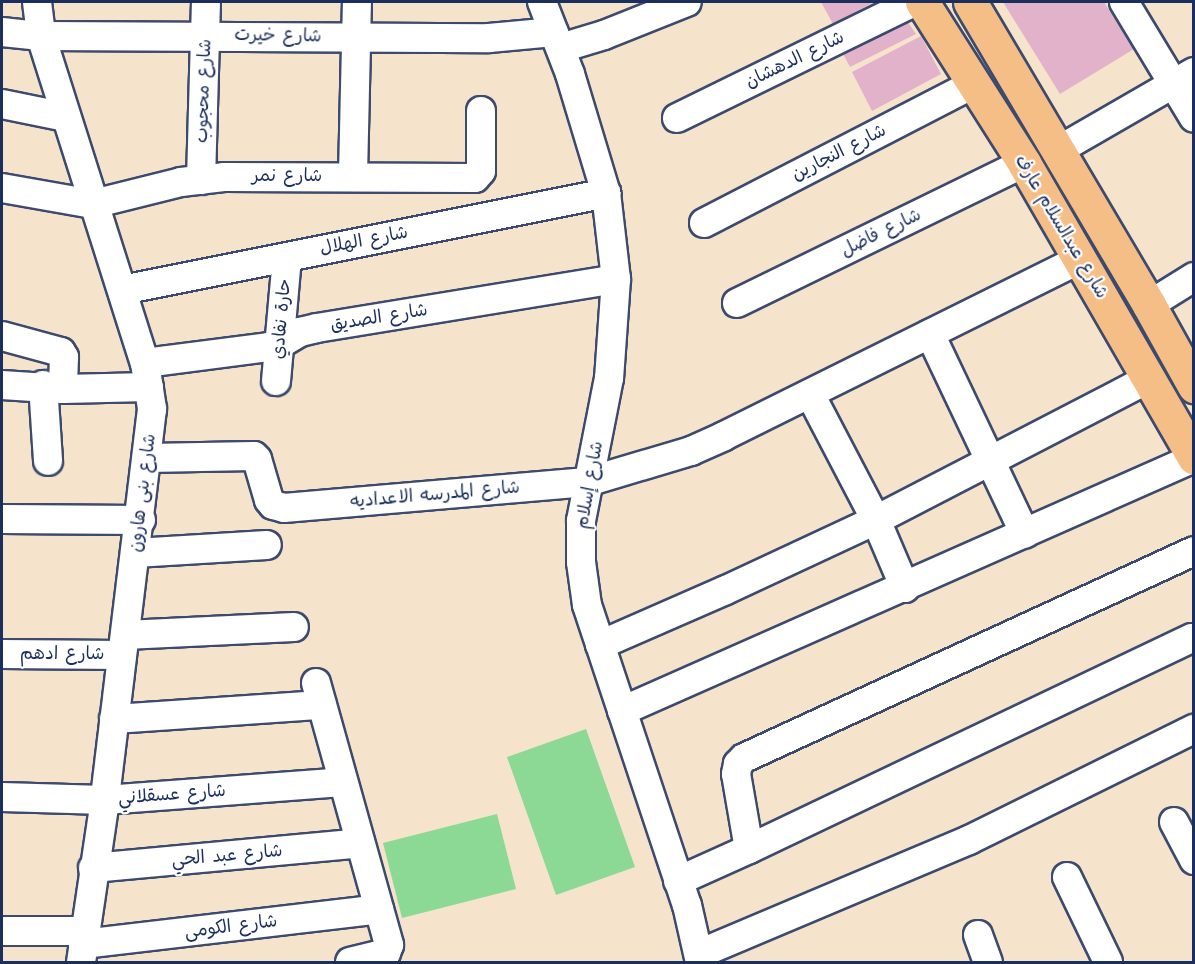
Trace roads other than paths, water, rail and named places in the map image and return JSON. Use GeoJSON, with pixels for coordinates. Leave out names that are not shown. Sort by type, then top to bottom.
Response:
{"type":"FeatureCollection","features":[{"type":"Feature","properties":{"kind":"main road","name":"شارع عبدالسلام عارف"},"geometry":{"type":"LineString","coordinates":[[922,2],[1024,163],[1194,457]]}},
{"type":"Feature","properties":{"kind":"main road","name":"شارع عبدالسلام عارف"},"geometry":{"type":"LineString","coordinates":[[970,2],[1149,304],[1194,386]]}},
{"type":"Feature","properties":{"kind":"street","name":"شارع بنى هارون"},"geometry":{"type":"LineString","coordinates":[[37,2],[41,36],[122,290],[147,375],[152,409],[141,520],[105,800],[83,946]]}},
{"type":"Feature","properties":{"kind":"street","name":"شارع محجوب"},"geometry":{"type":"LineString","coordinates":[[201,180],[206,2]]}},
{"type":"Feature","properties":{"kind":"street"},"geometry":{"type":"LineString","coordinates":[[353,176],[357,2]]}},
{"type":"Feature","properties":{"kind":"street","name":"شارع إسلام"},"geometry":{"type":"LineString","coordinates":[[542,2],[557,40],[606,193],[616,279],[609,378],[581,521],[581,562],[587,605],[678,881],[699,958]]}},
{"type":"Feature","properties":{"kind":"street","name":"شارع خيرت"},"geometry":{"type":"LineString","coordinates":[[2,32],[41,36],[206,35],[557,40],[604,35],[687,2]]}},
{"type":"Feature","properties":{"kind":"street","name":"شارع الدهشان"},"geometry":{"type":"LineString","coordinates":[[677,118],[914,2]]}},
{"type":"Feature","properties":{"kind":"street"},"geometry":{"type":"LineString","coordinates":[[1124,2],[1184,78],[1194,118]]}},
{"type":"Feature","properties":{"kind":"street"},"geometry":{"type":"LineString","coordinates":[[1057,152],[1184,78]]}},
{"type":"Feature","properties":{"kind":"street","name":"شارع النجارين"},"geometry":{"type":"LineString","coordinates":[[704,223],[975,83]]}},
{"type":"Feature","properties":{"kind":"street"},"geometry":{"type":"LineString","coordinates":[[2,104],[66,117]]}},
{"type":"Feature","properties":{"kind":"street","name":"شارع نمر"},"geometry":{"type":"LineString","coordinates":[[93,204],[201,180],[247,176],[475,178],[481,171],[481,111]]}},
{"type":"Feature","properties":{"kind":"street","name":"شارع فاضل"},"geometry":{"type":"LineString","coordinates":[[737,303],[1024,163]]}},
{"type":"Feature","properties":{"kind":"street"},"geometry":{"type":"LineString","coordinates":[[2,188],[93,204]]}},
{"type":"Feature","properties":{"kind":"street","name":"شارع الهلال"},"geometry":{"type":"LineString","coordinates":[[122,290],[606,193]]}},
{"type":"Feature","properties":{"kind":"street","name":"حارة نفادي"},"geometry":{"type":"LineString","coordinates":[[276,381],[288,257]]}},
{"type":"Feature","properties":{"kind":"street","name":"شارع المدرسه الاعداديه"},"geometry":{"type":"LineString","coordinates":[[148,458],[254,456],[259,464],[269,500],[273,505],[284,508],[587,482],[691,451],[1081,259]]}},
{"type":"Feature","properties":{"kind":"street"},"geometry":{"type":"LineString","coordinates":[[1149,304],[1194,277]]}},
{"type":"Feature","properties":{"kind":"street","name":"شارع الصديق"},"geometry":{"type":"LineString","coordinates":[[2,385],[53,387],[147,375],[280,344],[300,332],[317,328],[616,279]]}},
{"type":"Feature","properties":{"kind":"street"},"geometry":{"type":"LineString","coordinates":[[930,334],[1025,534]]}},
{"type":"Feature","properties":{"kind":"street"},"geometry":{"type":"LineString","coordinates":[[2,336],[61,352],[64,357],[53,387],[48,461]]}},
{"type":"Feature","properties":{"kind":"street"},"geometry":{"type":"LineString","coordinates":[[600,645],[726,590],[876,520],[1150,378]]}},
{"type":"Feature","properties":{"kind":"street"},"geometry":{"type":"LineString","coordinates":[[810,394],[876,520],[905,588]]}},
{"type":"Feature","properties":{"kind":"street"},"geometry":{"type":"LineString","coordinates":[[622,711],[905,588],[1194,457]]}},
{"type":"Feature","properties":{"kind":"street"},"geometry":{"type":"LineString","coordinates":[[2,519],[141,520]]}},
{"type":"Feature","properties":{"kind":"street"},"geometry":{"type":"LineString","coordinates":[[135,553],[267,545]]}},
{"type":"Feature","properties":{"kind":"street"},"geometry":{"type":"LineString","coordinates":[[749,849],[736,774],[738,764],[744,758],[1194,551]]}},
{"type":"Feature","properties":{"kind":"street","name":"شارع ادهم"},"geometry":{"type":"LineString","coordinates":[[2,654],[124,645],[294,627]]}},
{"type":"Feature","properties":{"kind":"street"},"geometry":{"type":"LineString","coordinates":[[678,881],[1191,638]]}},
{"type":"Feature","properties":{"kind":"street"},"geometry":{"type":"LineString","coordinates":[[114,719],[319,694],[379,909],[388,950],[386,953],[359,961]]}},
{"type":"Feature","properties":{"kind":"street"},"geometry":{"type":"LineString","coordinates":[[699,958],[969,840],[1194,729]]}},
{"type":"Feature","properties":{"kind":"street","name":"شارع عسقلاني"},"geometry":{"type":"LineString","coordinates":[[2,797],[105,800],[342,782]]}},
{"type":"Feature","properties":{"kind":"street"},"geometry":{"type":"LineString","coordinates":[[1174,822],[1194,860]]}},
{"type":"Feature","properties":{"kind":"street","name":"شارع عبد الحي"},"geometry":{"type":"LineString","coordinates":[[93,868],[360,843]]}},
{"type":"Feature","properties":{"kind":"street"},"geometry":{"type":"LineString","coordinates":[[1067,878],[1108,963]]}},
{"type":"Feature","properties":{"kind":"street","name":"شارع الكومى"},"geometry":{"type":"LineString","coordinates":[[2,931],[83,946],[379,909]]}},
{"type":"Feature","properties":{"kind":"street"},"geometry":{"type":"LineString","coordinates":[[978,935],[988,963]]}}]}
